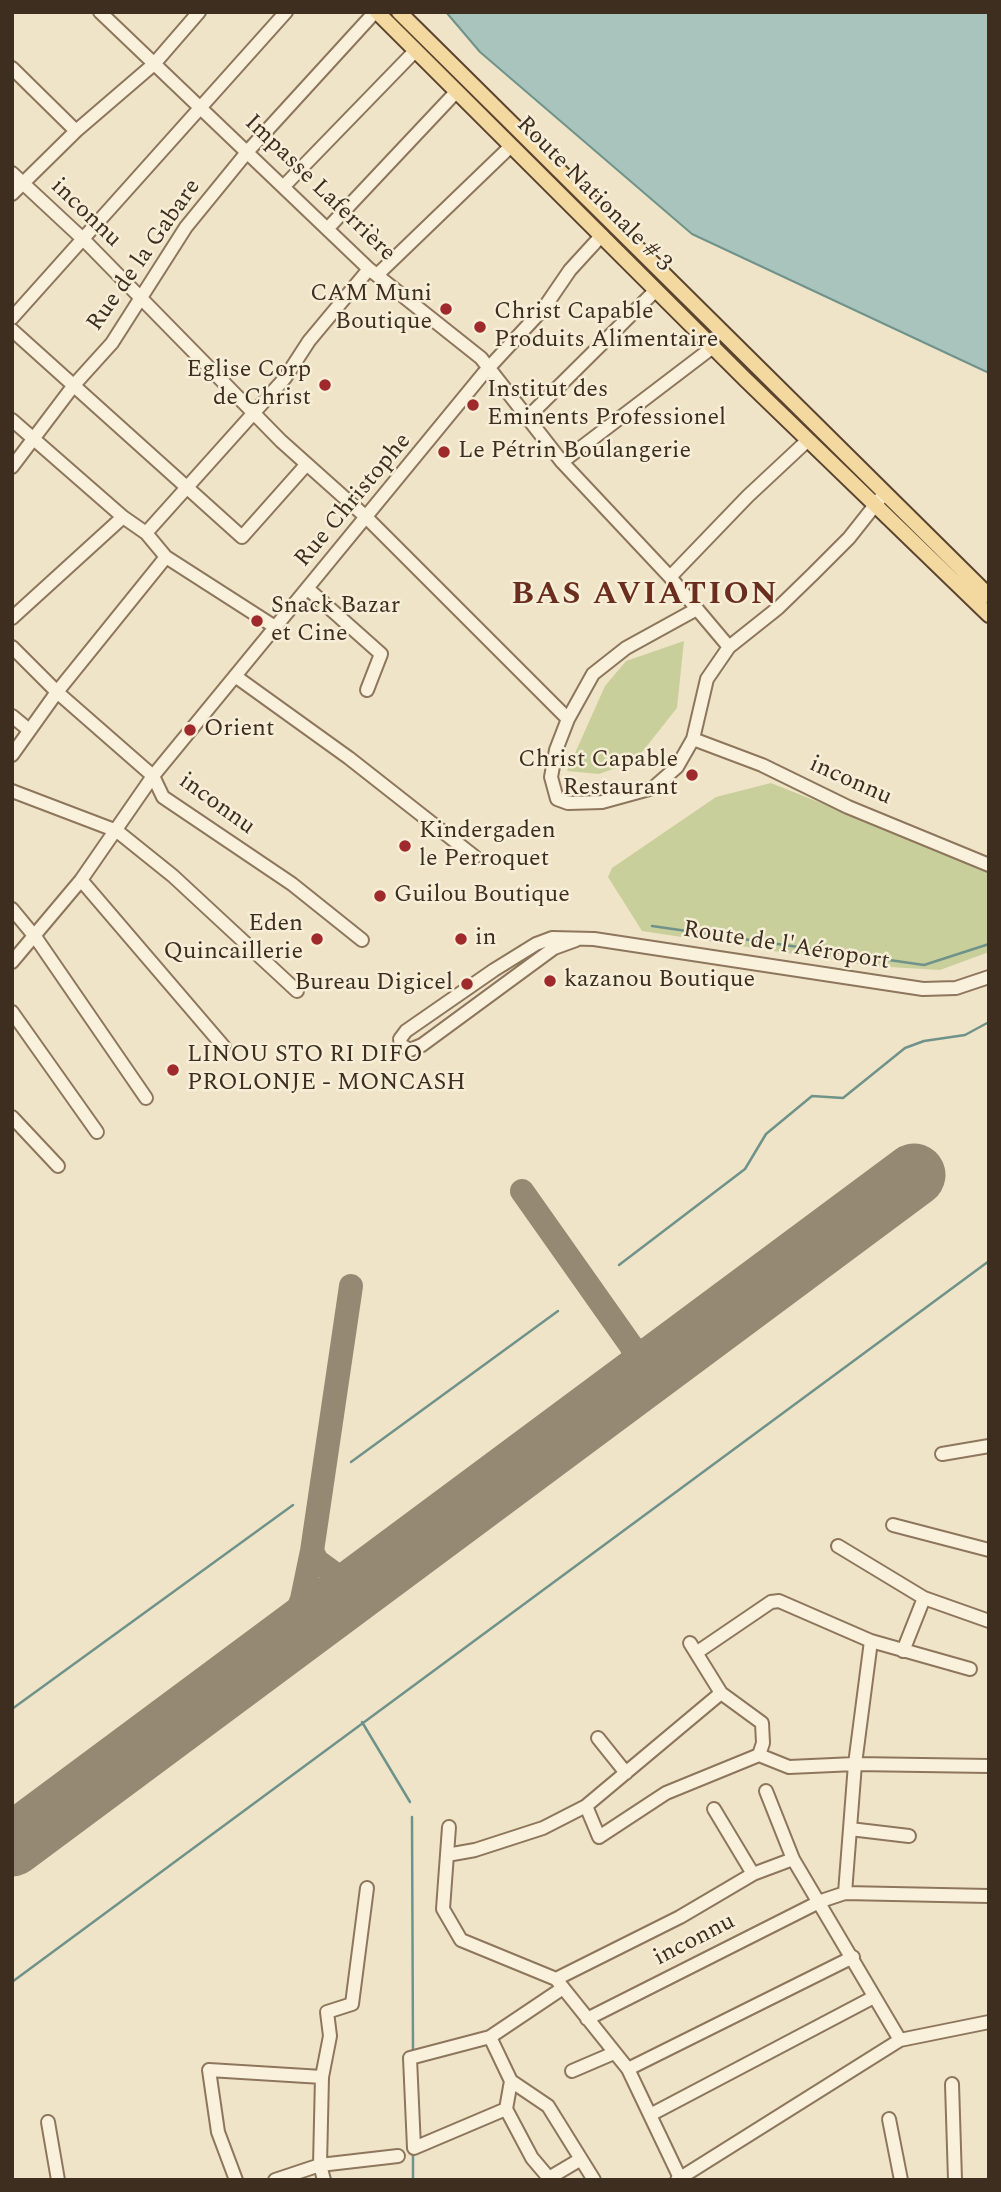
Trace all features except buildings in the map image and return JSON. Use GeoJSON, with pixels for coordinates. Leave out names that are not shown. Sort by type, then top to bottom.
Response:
{"type":"FeatureCollection","features":[{"type":"Feature","properties":{"kind":"main road","name":"Route Nationale # 3"},"geometry":{"type":"LineString","coordinates":[[376,12],[808,440],[989,596]]}},
{"type":"Feature","properties":{"kind":"main road","name":"Route Nationale # 3"},"geometry":{"type":"LineString","coordinates":[[399,12],[758,368],[989,615]]}},
{"type":"Feature","properties":{"kind":"main road"},"geometry":{"type":"LineString","coordinates":[[745,379],[758,368]]}},
{"type":"Feature","properties":{"kind":"street"},"geometry":{"type":"LineString","coordinates":[[12,194],[76,131],[153,64],[199,12]]}},
{"type":"Feature","properties":{"kind":"street"},"geometry":{"type":"LineString","coordinates":[[12,318],[286,12]]}},
{"type":"Feature","properties":{"kind":"street","name":"Rue de la Gabare"},"geometry":{"type":"LineString","coordinates":[[12,467],[74,385],[112,343],[186,226],[248,151],[376,12]]}},
{"type":"Feature","properties":{"kind":"street","name":"Impasse Laferrière"},"geometry":{"type":"LineString","coordinates":[[102,13],[153,64],[201,105],[329,227],[373,272],[481,358],[526,419],[670,577],[729,648]]}},
{"type":"Feature","properties":{"kind":"street"},"geometry":{"type":"LineString","coordinates":[[284,186],[416,50]]}},
{"type":"Feature","properties":{"kind":"street"},"geometry":{"type":"LineString","coordinates":[[12,68],[76,131]]}},
{"type":"Feature","properties":{"kind":"street"},"geometry":{"type":"LineString","coordinates":[[329,227],[457,91]]}},
{"type":"Feature","properties":{"kind":"street"},"geometry":{"type":"LineString","coordinates":[[146,533],[188,488],[373,272],[511,146]]}},
{"type":"Feature","properties":{"kind":"street","name":"inconnu"},"geometry":{"type":"LineString","coordinates":[[12,173],[84,240],[253,413],[306,465],[366,517],[568,719]]}},
{"type":"Feature","properties":{"kind":"street","name":"Rue Christophe"},"geometry":{"type":"LineString","coordinates":[[12,962],[36,937],[81,880],[153,776],[488,368],[544,309],[570,271],[601,235]]}},
{"type":"Feature","properties":{"kind":"street"},"geometry":{"type":"LineString","coordinates":[[526,419],[656,290]]}},
{"type":"Feature","properties":{"kind":"street"},"geometry":{"type":"LineString","coordinates":[[12,330],[242,537],[306,465]]}},
{"type":"Feature","properties":{"kind":"street"},"geometry":{"type":"LineString","coordinates":[[562,461],[713,347]]}},
{"type":"Feature","properties":{"kind":"street"},"geometry":{"type":"LineString","coordinates":[[12,420],[123,517],[146,533],[166,556],[275,627]]}},
{"type":"Feature","properties":{"kind":"street"},"geometry":{"type":"LineString","coordinates":[[670,577],[748,496],[808,440]]}},
{"type":"Feature","properties":{"kind":"street"},"geometry":{"type":"LineString","coordinates":[[695,610],[626,648],[593,674],[568,719],[551,777],[557,799],[568,803],[602,802],[653,788],[677,767],[693,739],[707,679],[729,648],[778,608],[813,574],[849,538],[879,500]]}},
{"type":"Feature","properties":{"kind":"street"},"geometry":{"type":"LineString","coordinates":[[12,618],[123,517]]}},
{"type":"Feature","properties":{"kind":"street"},"geometry":{"type":"LineString","coordinates":[[12,755],[57,692],[166,556]]}},
{"type":"Feature","properties":{"kind":"street"},"geometry":{"type":"LineString","coordinates":[[308,589],[379,650],[380,659],[367,690]]}},
{"type":"Feature","properties":{"kind":"street","name":"inconnu"},"geometry":{"type":"LineString","coordinates":[[12,646],[57,692],[153,776],[163,797],[292,884],[362,940]]}},
{"type":"Feature","properties":{"kind":"street"},"geometry":{"type":"LineString","coordinates":[[235,676],[349,758],[475,857]]}},
{"type":"Feature","properties":{"kind":"street"},"geometry":{"type":"LineString","coordinates":[[12,716],[29,730]]}},
{"type":"Feature","properties":{"kind":"street","name":"inconnu"},"geometry":{"type":"LineString","coordinates":[[693,739],[762,765],[848,807],[989,865]]}},
{"type":"Feature","properties":{"kind":"street"},"geometry":{"type":"LineString","coordinates":[[12,791],[117,831],[173,876],[298,991]]}},
{"type":"Feature","properties":{"kind":"street"},"geometry":{"type":"LineString","coordinates":[[81,880],[224,1047]]}},
{"type":"Feature","properties":{"kind":"street"},"geometry":{"type":"LineString","coordinates":[[12,909],[36,937],[146,1098]]}},
{"type":"Feature","properties":{"kind":"street","name":"Route de l'Aéroport"},"geometry":{"type":"LineString","coordinates":[[576,940],[554,948],[422,1045],[410,1050],[401,1045],[400,1039],[406,1031],[536,944],[552,938],[594,939],[923,989],[956,988],[989,977]]}},
{"type":"Feature","properties":{"kind":"street"},"geometry":{"type":"LineString","coordinates":[[12,1012],[97,1132]]}},
{"type":"Feature","properties":{"kind":"street"},"geometry":{"type":"LineString","coordinates":[[12,1118],[58,1166]]}},
{"type":"Feature","properties":{"kind":"street"},"geometry":{"type":"LineString","coordinates":[[942,1454],[989,1446]]}},
{"type":"Feature","properties":{"kind":"street"},"geometry":{"type":"LineString","coordinates":[[893,1525],[989,1550]]}},
{"type":"Feature","properties":{"kind":"street"},"geometry":{"type":"LineString","coordinates":[[838,1546],[924,1598],[989,1621]]}},
{"type":"Feature","properties":{"kind":"street"},"geometry":{"type":"LineString","coordinates":[[903,1651],[924,1598]]}},
{"type":"Feature","properties":{"kind":"street"},"geometry":{"type":"LineString","coordinates":[[759,1755],[763,1743],[762,1723],[721,1693],[693,1648],[771,1602],[779,1601],[872,1641],[970,1668]]}},
{"type":"Feature","properties":{"kind":"street"},"geometry":{"type":"LineString","coordinates":[[845,1893],[855,1764],[872,1641]]}},
{"type":"Feature","properties":{"kind":"street"},"geometry":{"type":"LineString","coordinates":[[447,1855],[475,1850],[543,1828],[586,1805],[721,1693]]}},
{"type":"Feature","properties":{"kind":"street"},"geometry":{"type":"LineString","coordinates":[[598,1738],[626,1773]]}},
{"type":"Feature","properties":{"kind":"street"},"geometry":{"type":"LineString","coordinates":[[586,1805],[599,1837],[666,1793],[759,1755],[789,1768],[855,1764],[989,1766]]}},
{"type":"Feature","properties":{"kind":"street"},"geometry":{"type":"LineString","coordinates":[[766,1791],[793,1859],[821,1901],[900,2040]]}},
{"type":"Feature","properties":{"kind":"street"},"geometry":{"type":"LineString","coordinates":[[714,1809],[753,1874]]}},
{"type":"Feature","properties":{"kind":"street"},"geometry":{"type":"LineString","coordinates":[[449,1827],[443,1909],[461,1940],[559,1983],[628,2069],[678,2179],[900,2040],[949,2027],[989,2022]]}},
{"type":"Feature","properties":{"kind":"street"},"geometry":{"type":"LineString","coordinates":[[850,1829],[909,1836]]}},
{"type":"Feature","properties":{"kind":"street","name":"inconnu"},"geometry":{"type":"LineString","coordinates":[[506,2109],[414,2148],[410,2058],[490,2037],[559,1983],[753,1874],[793,1859]]}},
{"type":"Feature","properties":{"kind":"street"},"geometry":{"type":"LineString","coordinates":[[324,2180],[320,2165],[322,2077],[330,2036],[327,2012],[352,2004],[366,1888]]}},
{"type":"Feature","properties":{"kind":"street","name":"inconnu"},"geometry":{"type":"LineString","coordinates":[[587,2019],[821,1901],[845,1893],[989,1896]]}},
{"type":"Feature","properties":{"kind":"street"},"geometry":{"type":"LineString","coordinates":[[628,2069],[853,1957]]}},
{"type":"Feature","properties":{"kind":"street"},"geometry":{"type":"LineString","coordinates":[[650,2115],[874,1997]]}},
{"type":"Feature","properties":{"kind":"street"},"geometry":{"type":"LineString","coordinates":[[490,2037],[511,2081],[548,2106],[594,2180]]}},
{"type":"Feature","properties":{"kind":"street"},"geometry":{"type":"LineString","coordinates":[[572,2071],[614,2053]]}},
{"type":"Feature","properties":{"kind":"street"},"geometry":{"type":"LineString","coordinates":[[236,2180],[218,2132],[209,2070],[322,2077]]}},
{"type":"Feature","properties":{"kind":"street"},"geometry":{"type":"LineString","coordinates":[[511,2081],[506,2109],[531,2158],[549,2178],[581,2159]]}},
{"type":"Feature","properties":{"kind":"street"},"geometry":{"type":"LineString","coordinates":[[952,2084],[955,2180]]}},
{"type":"Feature","properties":{"kind":"street"},"geometry":{"type":"LineString","coordinates":[[889,2119],[901,2180]]}},
{"type":"Feature","properties":{"kind":"street"},"geometry":{"type":"LineString","coordinates":[[48,2122],[58,2180]]}},
{"type":"Feature","properties":{"kind":"street"},"geometry":{"type":"LineString","coordinates":[[275,2180],[320,2165],[398,2156]]}},
{"type":"Feature","properties":{"kind":"green space"},"geometry":{"type":"Polygon","coordinates":[[[684,641],[677,708],[635,761],[599,774],[567,771],[605,686],[626,661],[684,641]]]}},
{"type":"Feature","properties":{"kind":"green space"},"geometry":{"type":"Polygon","coordinates":[[[771,783],[989,870],[989,952],[940,970],[872,966],[642,931],[608,877],[612,868],[716,797],[771,783]]]}},
{"type":"Feature","properties":{"kind":"water"},"geometry":{"type":"Polygon","coordinates":[[[446,12],[989,12],[989,373],[692,234],[480,52],[446,12]]]}},
{"type":"Feature","properties":{"kind":"waterway"},"geometry":{"type":"LineString","coordinates":[[652,926],[924,965],[989,944]]}},
{"type":"Feature","properties":{"kind":"waterway"},"geometry":{"type":"LineString","coordinates":[[619,1265],[745,1169],[766,1134],[812,1096],[843,1098],[905,1048],[924,1041],[965,1035],[989,1022]]}},
{"type":"Feature","properties":{"kind":"waterway"},"geometry":{"type":"LineString","coordinates":[[12,1982],[989,1261]]}},
{"type":"Feature","properties":{"kind":"waterway"},"geometry":{"type":"LineString","coordinates":[[351,1462],[558,1311]]}},
{"type":"Feature","properties":{"kind":"waterway"},"geometry":{"type":"LineString","coordinates":[[12,1709],[293,1505]]}},
{"type":"Feature","properties":{"kind":"waterway"},"geometry":{"type":"LineString","coordinates":[[362,1722],[410,1802]]}},
{"type":"Feature","properties":{"kind":"waterway"},"geometry":{"type":"LineString","coordinates":[[412,1817],[413,2052]]}},
{"type":"Feature","properties":{"kind":"waterway"},"geometry":{"type":"LineString","coordinates":[[413,2153],[413,2180]]}},
{"type":"Feature","properties":{"kind":"taxiway"},"geometry":{"type":"LineString","coordinates":[[522,1191],[632,1347],[647,1356],[674,1354]]}},
{"type":"Feature","properties":{"kind":"taxiway"},"geometry":{"type":"LineString","coordinates":[[286,1641],[302,1599],[312,1551],[351,1286]]}},
{"type":"Feature","properties":{"kind":"taxiway"},"geometry":{"type":"LineString","coordinates":[[626,1389],[637,1368],[632,1347]]}},
{"type":"Feature","properties":{"kind":"taxiway"},"geometry":{"type":"LineString","coordinates":[[312,1551],[317,1561],[339,1577],[370,1579]]}},
{"type":"Feature","properties":{"kind":"runway"},"geometry":{"type":"LineString","coordinates":[[12,1845],[914,1175]]}},
{"type":"Feature","properties":{"kind":"place","name":"CAM Muni Boutique"},"geometry":{"type":"Point","coordinates":[446,309]}},
{"type":"Feature","properties":{"kind":"place","name":"Christ Capable Produits Alimentaire"},"geometry":{"type":"Point","coordinates":[480,327]}},
{"type":"Feature","properties":{"kind":"place","name":"Eglise Corp de Christ"},"geometry":{"type":"Point","coordinates":[325,385]}},
{"type":"Feature","properties":{"kind":"place","name":"Institut des Eminents Professionel"},"geometry":{"type":"Point","coordinates":[473,405]}},
{"type":"Feature","properties":{"kind":"place","name":"Le Pétrin Boulangerie"},"geometry":{"type":"Point","coordinates":[444,452]}},
{"type":"Feature","properties":{"kind":"place","name":"Snack Bazar et Cine"},"geometry":{"type":"Point","coordinates":[257,621]}},
{"type":"Feature","properties":{"kind":"place","name":"Orient"},"geometry":{"type":"Point","coordinates":[190,730]}},
{"type":"Feature","properties":{"kind":"place","name":"Christ Capable Restaurant"},"geometry":{"type":"Point","coordinates":[692,775]}},
{"type":"Feature","properties":{"kind":"place","name":"Kindergaden le Perroquet"},"geometry":{"type":"Point","coordinates":[405,846]}},
{"type":"Feature","properties":{"kind":"place","name":"Guilou Boutique"},"geometry":{"type":"Point","coordinates":[380,896]}},
{"type":"Feature","properties":{"kind":"place","name":"Eden Quincaillerie"},"geometry":{"type":"Point","coordinates":[317,939]}},
{"type":"Feature","properties":{"kind":"place","name":"in"},"geometry":{"type":"Point","coordinates":[461,939]}},
{"type":"Feature","properties":{"kind":"place","name":"kazanou Boutique"},"geometry":{"type":"Point","coordinates":[550,981]}},
{"type":"Feature","properties":{"kind":"place","name":"Bureau Digicel"},"geometry":{"type":"Point","coordinates":[467,984]}},
{"type":"Feature","properties":{"kind":"place","name":"LINOU STO RI DIFO PROLONJE - MONCASH"},"geometry":{"type":"Point","coordinates":[173,1070]}},
{"type":"Feature","properties":{"kind":"district","name":"BAS AVIATION"},"geometry":{"type":"Point","coordinates":[645,597]}}]}
